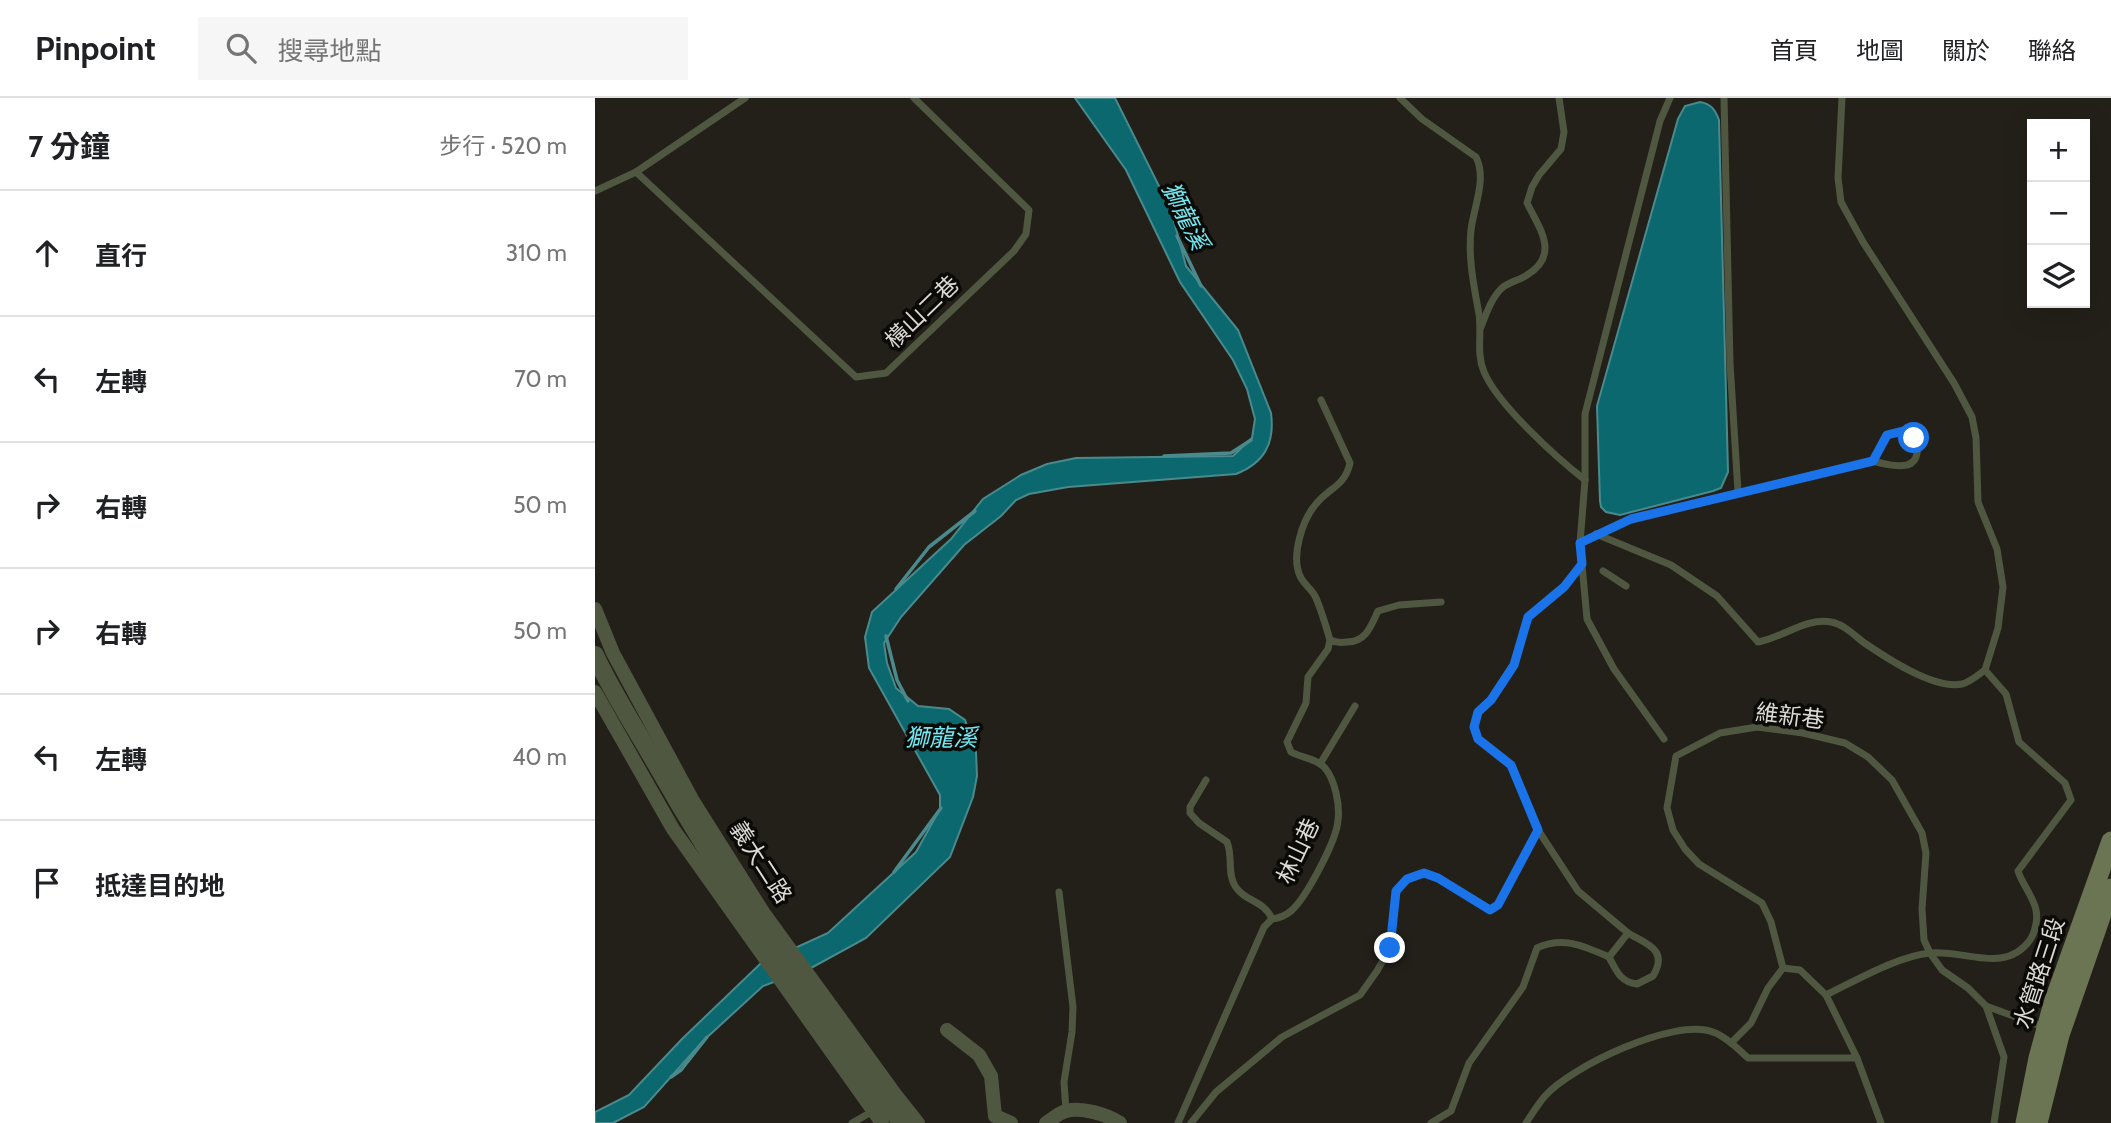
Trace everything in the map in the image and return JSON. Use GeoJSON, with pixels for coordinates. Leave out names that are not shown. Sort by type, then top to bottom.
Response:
{"type":"FeatureCollection","features":[{"type":"Feature","properties":{"kind":"main road","name":"水管路三段"},"geometry":{"type":"LineString","coordinates":[[2025,1123],[2038,1058],[2053,1003],[2111,842]]}},
{"type":"Feature","properties":{"kind":"main road"},"geometry":{"type":"LineString","coordinates":[[2038,1123],[2060,1035],[2111,888]]}},
{"type":"Feature","properties":{"kind":"street","name":"義大二路"},"geometry":{"type":"LineString","coordinates":[[595,609],[613,653],[693,801],[752,919]]}},
{"type":"Feature","properties":{"kind":"street","name":"義大二路"},"geometry":{"type":"LineString","coordinates":[[595,655],[683,811],[752,919],[881,1102],[902,1123]]}},
{"type":"Feature","properties":{"kind":"street","name":"義大二路"},"geometry":{"type":"LineString","coordinates":[[595,692],[673,829],[752,919]]}},
{"type":"Feature","properties":{"kind":"street"},"geometry":{"type":"LineString","coordinates":[[947,1030],[979,1055],[991,1076],[995,1116],[1011,1123]]}},
{"type":"Feature","properties":{"kind":"street","name":"義大二路"},"geometry":{"type":"LineString","coordinates":[[881,1102],[918,1123]]}},
{"type":"Feature","properties":{"kind":"street"},"geometry":{"type":"LineString","coordinates":[[1047,1123],[1066,1111],[1090,1112],[1120,1123]]}},
{"type":"Feature","properties":{"kind":"lane"},"geometry":{"type":"LineString","coordinates":[[595,191],[636,172],[745,98]]}},
{"type":"Feature","properties":{"kind":"lane","name":"橫山二巷"},"geometry":{"type":"LineString","coordinates":[[636,172],[856,377],[886,373],[1014,251],[1026,234],[1029,210],[914,98]]}},
{"type":"Feature","properties":{"kind":"lane"},"geometry":{"type":"LineString","coordinates":[[1400,98],[1422,119],[1476,157],[1481,166],[1471,231],[1471,263],[1481,327],[1479,346],[1484,372],[1498,394],[1557,458],[1585,480]]}},
{"type":"Feature","properties":{"kind":"lane"},"geometry":{"type":"LineString","coordinates":[[1481,327],[1502,288],[1538,268],[1545,257],[1545,242],[1527,203],[1539,175],[1561,149],[1564,132],[1559,98]]}},
{"type":"Feature","properties":{"kind":"lane"},"geometry":{"type":"LineString","coordinates":[[1664,738],[1613,669],[1587,619],[1580,543],[1585,480],[1585,414],[1660,121],[1670,98]]}},
{"type":"Feature","properties":{"kind":"lane"},"geometry":{"type":"LineString","coordinates":[[1724,98],[1730,363],[1738,492]]}},
{"type":"Feature","properties":{"kind":"lane"},"geometry":{"type":"LineString","coordinates":[[1596,534],[1671,565],[1717,596],[1758,642],[1813,622],[1828,621],[1839,624],[1886,658],[1927,678],[1949,684],[1963,684],[1985,670],[1998,628],[2003,587],[1997,549],[1979,502],[1976,438],[1972,417],[1954,383],[1863,242],[1841,202],[1838,178],[1842,98]]}},
{"type":"Feature","properties":{"kind":"lane"},"geometry":{"type":"LineString","coordinates":[[1321,400],[1350,463],[1345,478],[1325,495],[1308,515],[1302,532],[1297,568],[1300,578],[1315,594],[1330,640],[1328,649],[1308,677],[1306,704],[1287,742],[1291,752],[1320,764],[1355,706]]}},
{"type":"Feature","properties":{"kind":"lane"},"geometry":{"type":"LineString","coordinates":[[1580,543],[1631,519],[1738,492],[1873,461],[1895,466],[1911,464],[1916,459],[1918,450],[1914,438],[1903,431],[1887,435],[1873,461]]}},
{"type":"Feature","properties":{"kind":"lane"},"geometry":{"type":"LineString","coordinates":[[1431,1123],[1451,1111],[1469,1063],[1523,987],[1537,948],[1548,943],[1574,942],[1609,957],[1616,972],[1625,981],[1637,984],[1653,976],[1658,965],[1654,948],[1628,933],[1578,891],[1538,830],[1511,765],[1478,739],[1474,727],[1478,712],[1491,700],[1514,665],[1528,617],[1564,587],[1582,564]]}},
{"type":"Feature","properties":{"kind":"lane"},"geometry":{"type":"LineString","coordinates":[[1604,570],[1626,586]]}},
{"type":"Feature","properties":{"kind":"lane"},"geometry":{"type":"LineString","coordinates":[[1330,640],[1335,643],[1362,639],[1378,611],[1399,605],[1441,602]]}},
{"type":"Feature","properties":{"kind":"lane"},"geometry":{"type":"LineString","coordinates":[[1826,995],[1891,964],[1930,953],[1992,959],[2010,958],[2026,947],[2035,934],[2036,909],[2018,871],[2071,800],[2065,783],[2019,742],[2006,694],[1985,670]]}},
{"type":"Feature","properties":{"kind":"lane","name":"維新巷"},"geometry":{"type":"LineString","coordinates":[[1783,968],[1762,903],[1699,864],[1673,830],[1667,808],[1677,756],[1720,733],[1757,727],[1803,733],[1846,743],[1868,757],[1892,780],[1921,832],[1926,853],[1922,909],[1924,940],[1930,953]]}},
{"type":"Feature","properties":{"kind":"lane","name":"林山巷"},"geometry":{"type":"LineString","coordinates":[[1178,1123],[1264,927],[1272,919],[1289,914],[1298,905],[1326,855],[1338,823],[1337,801],[1327,771],[1320,764]]}},
{"type":"Feature","properties":{"kind":"lane"},"geometry":{"type":"LineString","coordinates":[[1206,779],[1190,807],[1190,813],[1199,823],[1227,842],[1233,883],[1243,894],[1268,909],[1272,919]]}},
{"type":"Feature","properties":{"kind":"lane"},"geometry":{"type":"LineString","coordinates":[[1191,1123],[1216,1092],[1282,1037],[1360,995],[1390,948],[1396,891],[1407,879],[1424,873],[1438,878],[1490,910],[1498,905],[1538,830]]}},
{"type":"Feature","properties":{"kind":"lane"},"geometry":{"type":"LineString","coordinates":[[1059,892],[1073,1007],[1064,1082],[1066,1111]]}},
{"type":"Feature","properties":{"kind":"lane"},"geometry":{"type":"LineString","coordinates":[[1609,957],[1628,933]]}},
{"type":"Feature","properties":{"kind":"lane"},"geometry":{"type":"LineString","coordinates":[[1930,953],[1942,970],[1968,988],[1986,1006],[2047,1028]]}},
{"type":"Feature","properties":{"kind":"lane"},"geometry":{"type":"LineString","coordinates":[[1731,1043],[1751,1023],[1768,988],[1783,968],[1800,970],[1826,995],[1857,1058],[1881,1123]]}},
{"type":"Feature","properties":{"kind":"lane"},"geometry":{"type":"LineString","coordinates":[[1986,1006],[2004,1057],[1994,1123]]}},
{"type":"Feature","properties":{"kind":"lane"},"geometry":{"type":"LineString","coordinates":[[1526,1123],[1545,1095],[1569,1076],[1622,1048],[1667,1033],[1698,1029],[1712,1032],[1731,1043],[1748,1058],[1857,1058]]}},
{"type":"Feature","properties":{"kind":"lane"},"geometry":{"type":"LineString","coordinates":[[852,1123],[881,1102]]}},
{"type":"Feature","properties":{"kind":"water","name":"獅龍溪"},"geometry":{"type":"Polygon","coordinates":[[[1075,98],[1115,98],[1171,210],[1186,266],[1238,330],[1271,413],[1269,443],[1254,464],[1236,474],[1068,487],[1029,494],[1016,500],[1001,516],[964,545],[901,617],[884,643],[887,663],[896,688],[918,706],[949,709],[965,720],[976,752],[977,776],[973,797],[950,857],[866,938],[811,968],[763,986],[703,1041],[644,1107],[613,1123],[595,1123],[595,1112],[629,1095],[682,1039],[760,964],[828,933],[916,852],[940,809],[940,795],[869,668],[865,637],[872,612],[951,539],[983,499],[1021,475],[1047,464],[1076,458],[1233,456],[1252,438],[1255,419],[1247,389],[1233,360],[1180,282],[1126,170],[1075,98]]]}},
{"type":"Feature","properties":{"kind":"water"},"geometry":{"type":"Polygon","coordinates":[[[1700,102],[1712,108],[1719,120],[1728,472],[1721,488],[1620,515],[1606,512],[1601,507],[1597,406],[1678,119],[1685,106],[1700,102]]]}},
{"type":"Feature","properties":{"kind":"waterway","name":"獅龍溪"},"geometry":{"type":"LineString","coordinates":[[1177,236],[1201,286]]}},
{"type":"Feature","properties":{"kind":"waterway","name":"獅龍溪"},"geometry":{"type":"LineString","coordinates":[[1164,456],[1231,453],[1251,440]]}},
{"type":"Feature","properties":{"kind":"waterway","name":"獅龍溪"},"geometry":{"type":"LineString","coordinates":[[896,589],[929,547],[975,511]]}},
{"type":"Feature","properties":{"kind":"waterway","name":"獅龍溪"},"geometry":{"type":"LineString","coordinates":[[886,636],[897,680],[908,701]]}},
{"type":"Feature","properties":{"kind":"waterway","name":"獅龍溪"},"geometry":{"type":"LineString","coordinates":[[894,872],[941,808]]}},
{"type":"Feature","properties":{"kind":"waterway","name":"獅龍溪"},"geometry":{"type":"LineString","coordinates":[[671,1077],[681,1070],[707,1037]]}},
{"type":"Feature","properties":{"kind":"route"},"geometry":{"type":"LineString","coordinates":[[1390,948],[1396,891],[1407,879],[1424,873],[1438,878],[1490,910],[1498,905],[1538,830],[1511,765],[1478,739],[1474,727],[1478,712],[1491,700],[1514,665],[1528,617],[1564,587],[1582,564],[1580,543],[1631,519],[1873,461],[1887,435],[1903,431],[1914,438]]}}]}
